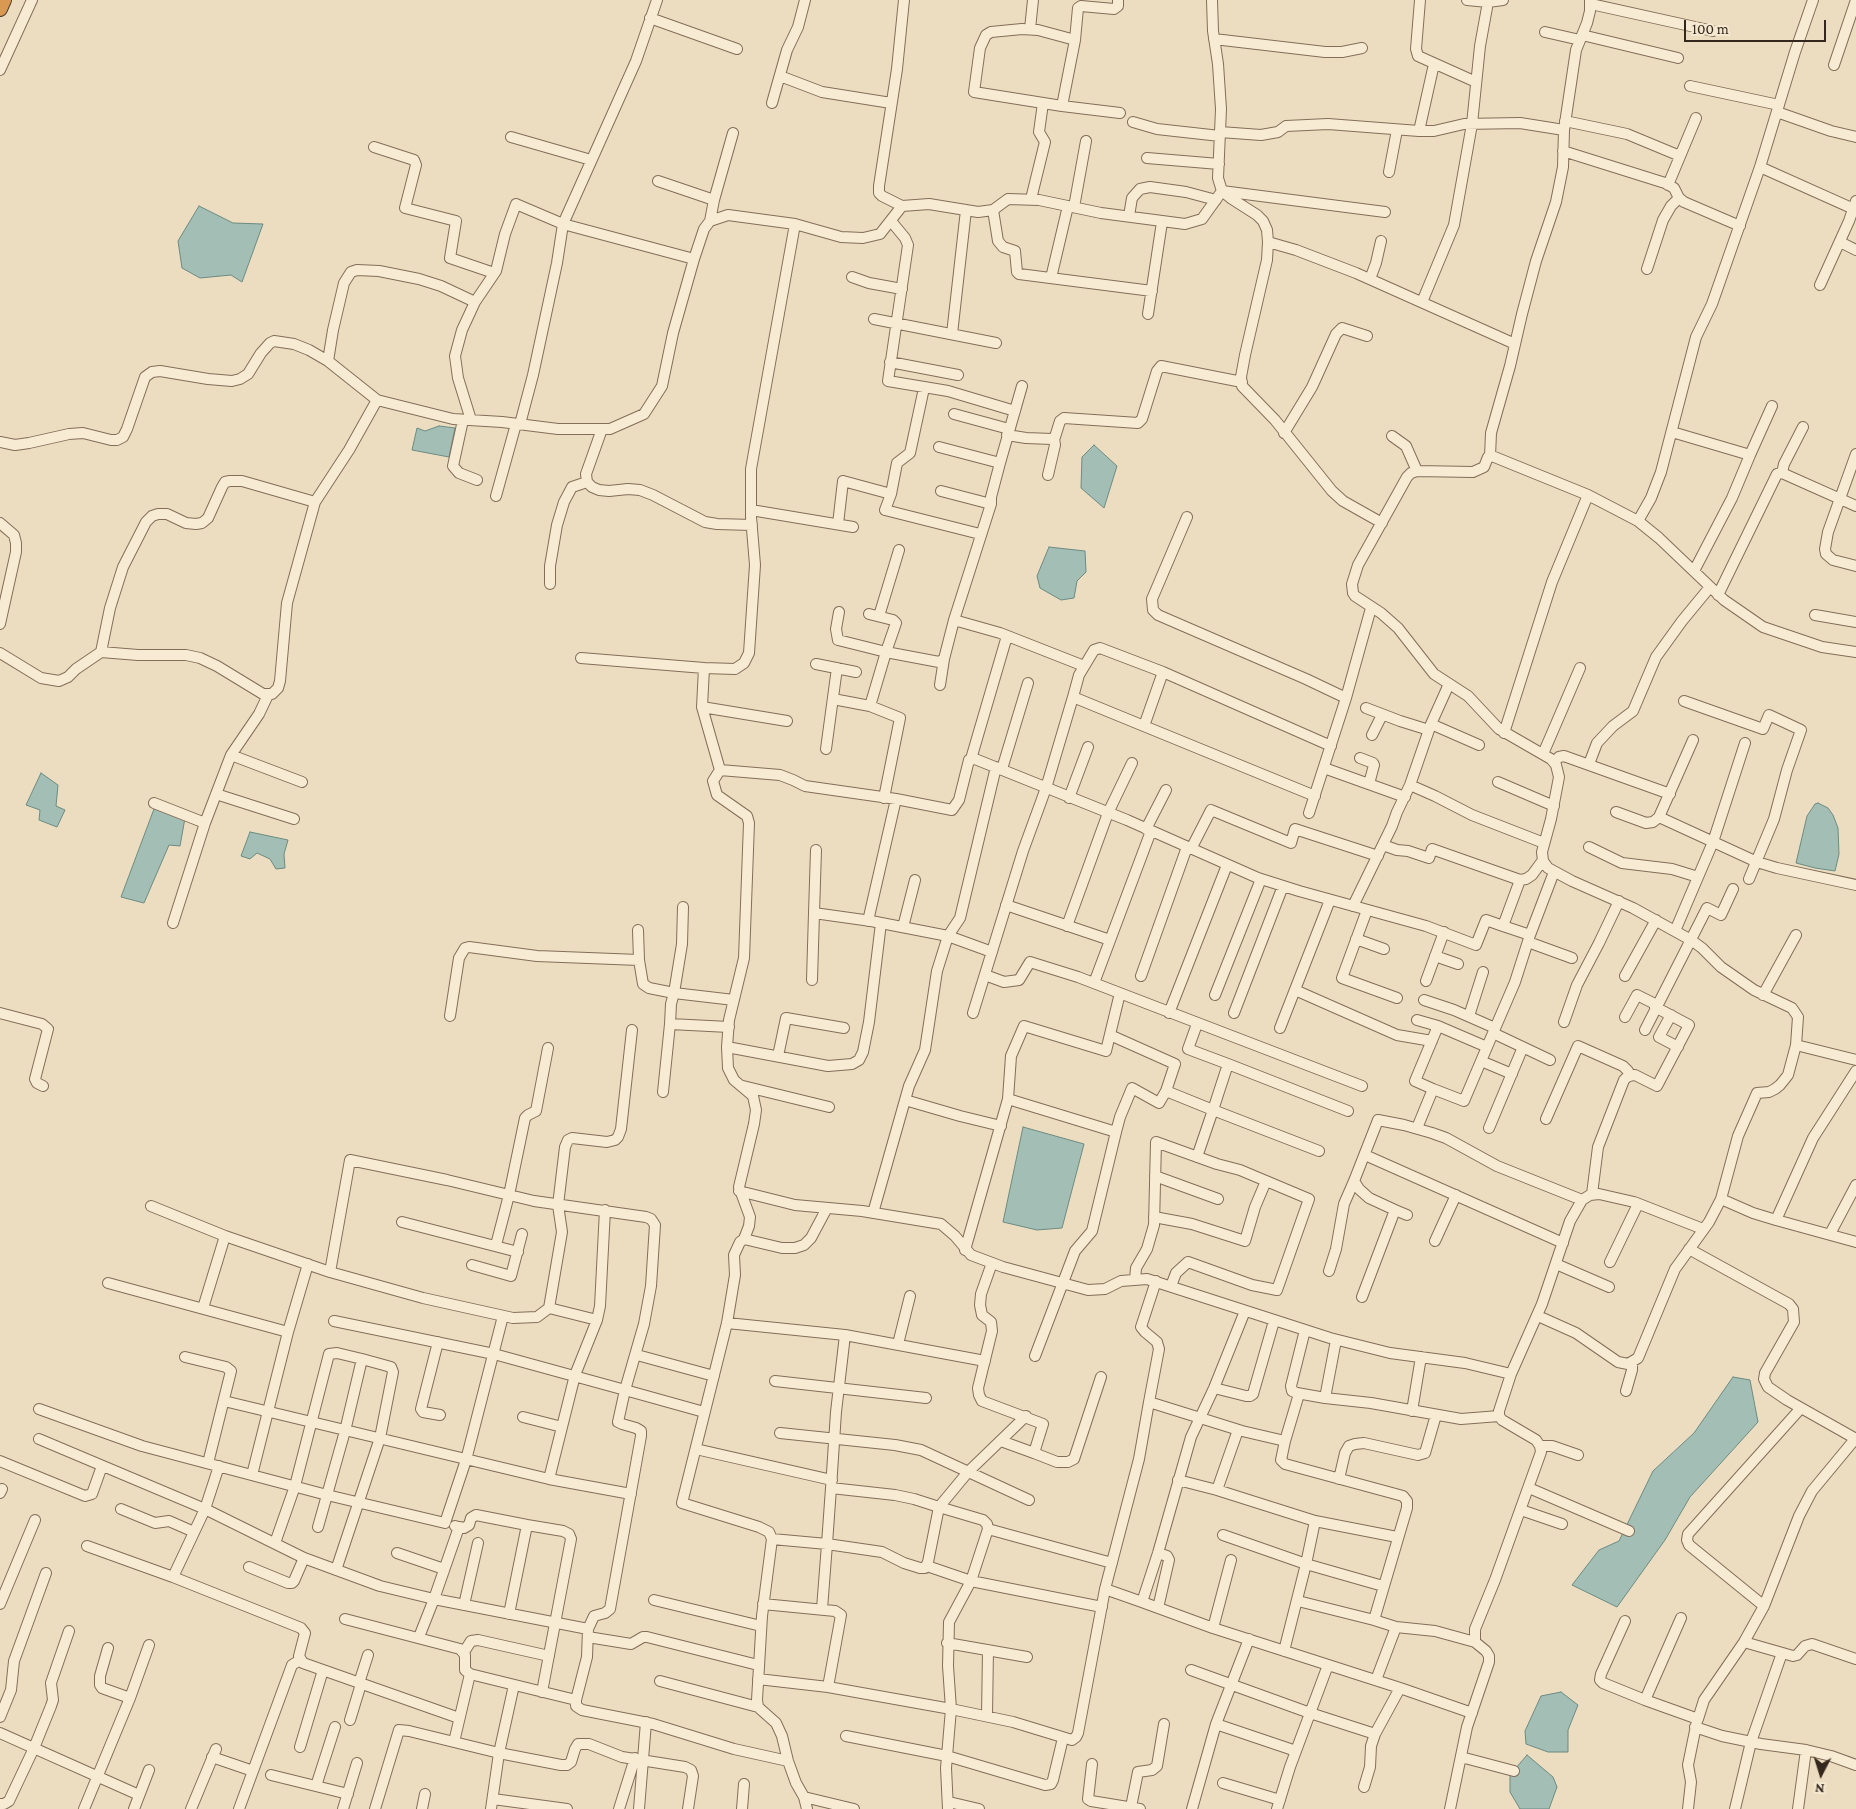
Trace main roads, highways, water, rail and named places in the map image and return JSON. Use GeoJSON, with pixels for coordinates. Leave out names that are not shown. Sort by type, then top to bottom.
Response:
{"type":"FeatureCollection","features":[{"type":"Feature","properties":{"kind":"highway"},"geometry":{"type":"LineString","coordinates":[[0,9],[4,0]]}},
{"type":"Feature","properties":{"kind":"water"},"geometry":{"type":"Polygon","coordinates":[[[199,206],[233,223],[263,224],[242,282],[231,275],[200,278],[182,268],[178,241],[199,206]]]}},
{"type":"Feature","properties":{"kind":"water"},"geometry":{"type":"Polygon","coordinates":[[[439,426],[455,428],[449,457],[412,450],[417,428],[425,431],[439,426]]]}},
{"type":"Feature","properties":{"kind":"water"},"geometry":{"type":"Polygon","coordinates":[[[1094,445],[1117,466],[1104,508],[1081,488],[1082,457],[1094,445]]]}},
{"type":"Feature","properties":{"kind":"water"},"geometry":{"type":"Polygon","coordinates":[[[1049,547],[1085,551],[1086,572],[1077,581],[1074,598],[1061,600],[1040,588],[1037,576],[1049,547]]]}},
{"type":"Feature","properties":{"kind":"water"},"geometry":{"type":"Polygon","coordinates":[[[41,773],[58,785],[56,806],[65,810],[57,827],[39,820],[40,810],[26,805],[41,773]]]}},
{"type":"Feature","properties":{"kind":"water"},"geometry":{"type":"Polygon","coordinates":[[[1818,803],[1828,808],[1838,828],[1839,854],[1835,871],[1796,863],[1807,816],[1815,804],[1818,803]]]}},
{"type":"Feature","properties":{"kind":"water"},"geometry":{"type":"Polygon","coordinates":[[[154,809],[185,818],[180,846],[169,845],[144,903],[121,897],[154,809]]]}},
{"type":"Feature","properties":{"kind":"water"},"geometry":{"type":"Polygon","coordinates":[[[250,832],[288,840],[284,854],[285,868],[276,869],[270,859],[257,853],[250,859],[241,856],[250,832]]]}},
{"type":"Feature","properties":{"kind":"water"},"geometry":{"type":"Polygon","coordinates":[[[1023,1127],[1084,1144],[1062,1228],[1037,1230],[1003,1222],[1023,1127]]]}},
{"type":"Feature","properties":{"kind":"water"},"geometry":{"type":"Polygon","coordinates":[[[1733,1377],[1750,1380],[1758,1422],[1690,1497],[1665,1540],[1617,1607],[1572,1585],[1599,1550],[1619,1541],[1653,1471],[1694,1433],[1733,1377]]]}},
{"type":"Feature","properties":{"kind":"water"},"geometry":{"type":"Polygon","coordinates":[[[1561,1692],[1578,1705],[1568,1730],[1568,1752],[1548,1752],[1526,1744],[1525,1731],[1541,1696],[1561,1692]]]}},
{"type":"Feature","properties":{"kind":"water"},"geometry":{"type":"Polygon","coordinates":[[[1527,1755],[1553,1777],[1557,1787],[1549,1809],[1520,1809],[1510,1792],[1510,1775],[1527,1755]]]}}]}
